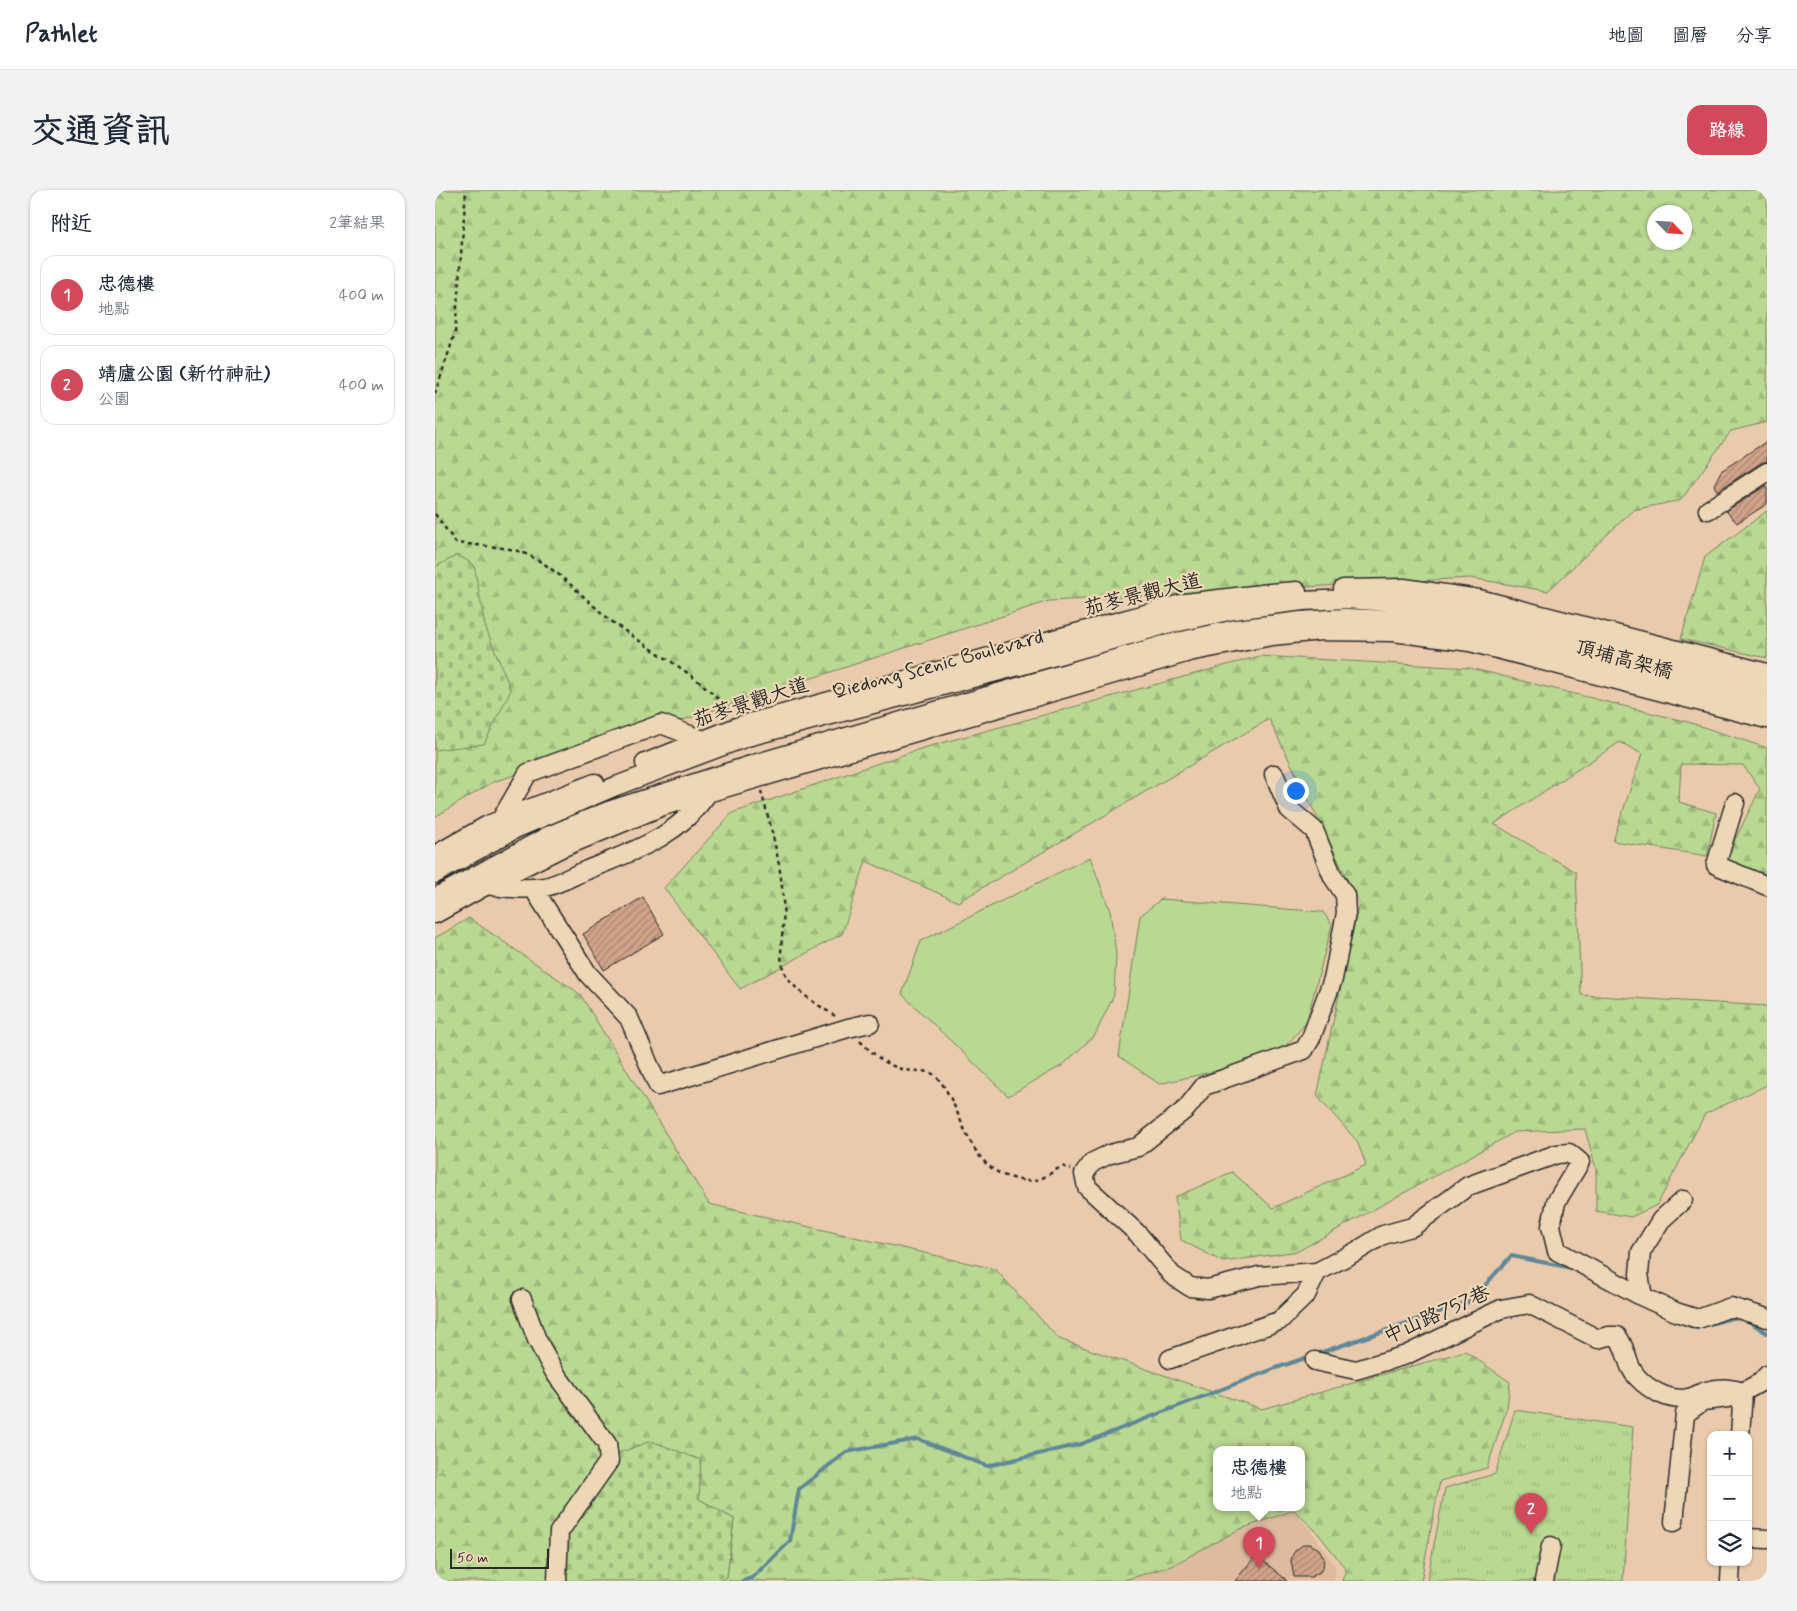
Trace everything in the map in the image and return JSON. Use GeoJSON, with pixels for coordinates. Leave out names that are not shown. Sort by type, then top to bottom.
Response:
{"type":"FeatureCollection","features":[{"type":"Feature","properties":{"kind":"street"},"geometry":{"type":"LineString","coordinates":[[1708,510],[1767,472]]}},
{"type":"Feature","properties":{"kind":"street","name":"Qiedong Scenic Boulevard"},"geometry":{"type":"LineString","coordinates":[[435,874],[515,829],[743,731],[1023,665],[1161,626],[1233,610],[1303,601],[1346,599],[1478,606]]}},
{"type":"Feature","properties":{"kind":"street","name":"頂埔高架橋"},"geometry":{"type":"LineString","coordinates":[[1478,606],[1767,673]]}},
{"type":"Feature","properties":{"kind":"street","name":"頂埔高架橋"},"geometry":{"type":"LineString","coordinates":[[1478,606],[1767,687]]}},
{"type":"Feature","properties":{"kind":"street","name":"Qiedong Scenic Boulevard"},"geometry":{"type":"LineString","coordinates":[[435,898],[547,836],[608,811],[756,771],[1155,648],[1236,629],[1345,618],[1391,620],[1471,635]]}},
{"type":"Feature","properties":{"kind":"street","name":"頂埔高架橋"},"geometry":{"type":"LineString","coordinates":[[1471,635],[1767,705]]}},
{"type":"Feature","properties":{"kind":"street","name":"頂埔高架橋"},"geometry":{"type":"LineString","coordinates":[[1471,635],[1767,719]]}},
{"type":"Feature","properties":{"kind":"street"},"geometry":{"type":"LineString","coordinates":[[491,843],[501,820],[528,773],[661,724],[703,740]]}},
{"type":"Feature","properties":{"kind":"street"},"geometry":{"type":"LineString","coordinates":[[435,914],[487,885],[561,848],[663,806],[708,793],[756,771],[743,731]]}},
{"type":"Feature","properties":{"kind":"street","name":"茄苳景觀大道"},"geometry":{"type":"LineString","coordinates":[[435,855],[488,825],[703,740],[743,731]]}},
{"type":"Feature","properties":{"kind":"street"},"geometry":{"type":"LineString","coordinates":[[1274,774],[1289,809],[1314,830],[1333,877],[1345,895],[1346,913],[1333,979],[1311,1038],[1304,1050],[1204,1086],[1186,1109],[1138,1147],[1110,1154],[1093,1162],[1084,1174],[1087,1188],[1138,1234],[1172,1276],[1190,1287],[1208,1289],[1259,1276],[1317,1272],[1383,1235],[1412,1227],[1469,1186],[1557,1154],[1569,1153],[1580,1162],[1556,1202],[1551,1226],[1557,1251],[1643,1297],[1676,1312],[1698,1319],[1731,1307],[1767,1318]]}},
{"type":"Feature","properties":{"kind":"street"},"geometry":{"type":"LineString","coordinates":[[487,885],[515,889],[546,887],[655,841],[674,830],[708,793]]}},
{"type":"Feature","properties":{"kind":"street"},"geometry":{"type":"LineString","coordinates":[[1735,803],[1716,865],[1766,889]]}},
{"type":"Feature","properties":{"kind":"street"},"geometry":{"type":"LineString","coordinates":[[533,888],[588,974],[629,1018],[658,1086],[870,1023]]}},
{"type":"Feature","properties":{"kind":"street"},"geometry":{"type":"LineString","coordinates":[[1643,1297],[1639,1274],[1641,1252],[1661,1220],[1683,1200]]}},
{"type":"Feature","properties":{"kind":"street"},"geometry":{"type":"LineString","coordinates":[[1170,1359],[1279,1321],[1306,1296],[1317,1272]]}},
{"type":"Feature","properties":{"kind":"street"},"geometry":{"type":"LineString","coordinates":[[522,1300],[537,1340],[555,1373],[607,1444],[609,1461],[559,1532],[557,1581]]}},
{"type":"Feature","properties":{"kind":"street","name":"中山路757巷"},"geometry":{"type":"LineString","coordinates":[[1315,1360],[1356,1370],[1406,1355],[1501,1309],[1529,1304],[1598,1339],[1617,1336],[1624,1344],[1627,1360],[1637,1377],[1662,1396],[1687,1399],[1707,1391],[1727,1387],[1743,1392]]}},
{"type":"Feature","properties":{"kind":"street"},"geometry":{"type":"LineString","coordinates":[[1674,1522],[1685,1414],[1703,1401],[1728,1398],[1743,1392],[1761,1382],[1767,1375]]}},
{"type":"Feature","properties":{"kind":"street"},"geometry":{"type":"LineString","coordinates":[[1740,1431],[1743,1392]]}},
{"type":"Feature","properties":{"kind":"street"},"geometry":{"type":"LineString","coordinates":[[1752,1538],[1767,1540]]}},
{"type":"Feature","properties":{"kind":"street"},"geometry":{"type":"LineString","coordinates":[[1544,1581],[1551,1546]]}},
{"type":"Feature","properties":{"kind":"street"},"geometry":{"type":"LineString","coordinates":[[1730,1581],[1731,1566]]}},
{"type":"Feature","properties":{"kind":"path"},"geometry":{"type":"LineString","coordinates":[[435,394],[455,334],[466,190]]}},
{"type":"Feature","properties":{"kind":"path"},"geometry":{"type":"LineString","coordinates":[[435,514],[456,543],[521,552],[541,561],[614,623],[690,674],[725,706],[743,731]]}},
{"type":"Feature","properties":{"kind":"shaded area"},"geometry":{"type":"Polygon","coordinates":[[[1295,1511],[1336,1567],[1334,1581],[1121,1581],[1238,1530],[1295,1511]]]}},
{"type":"Feature","properties":{"kind":"green space"},"geometry":{"type":"Polygon","coordinates":[[[435,190],[1767,190],[1767,422],[1731,431],[1681,500],[1633,510],[1548,591],[1470,578],[1049,601],[493,782],[435,817],[435,190]]]}},
{"type":"Feature","properties":{"kind":"green space"},"geometry":{"type":"Polygon","coordinates":[[[1767,511],[1767,658],[1681,639],[1705,557],[1767,511]]]}},
{"type":"Feature","properties":{"kind":"green space"},"geometry":{"type":"Polygon","coordinates":[[[458,555],[474,565],[485,626],[511,690],[484,744],[435,750],[435,567],[458,555]]]}},
{"type":"Feature","properties":{"kind":"green space"},"geometry":{"type":"Polygon","coordinates":[[[1260,656],[1470,668],[1688,722],[1767,748],[1767,878],[1724,862],[1760,789],[1743,765],[1681,764],[1679,802],[1716,813],[1707,856],[1613,841],[1642,754],[1620,742],[1494,824],[1576,872],[1581,995],[1767,1006],[1767,1085],[1705,1114],[1657,1205],[1631,1217],[1596,1211],[1596,1169],[1585,1129],[1515,1132],[1298,1251],[1223,1262],[1181,1240],[1175,1197],[1232,1172],[1273,1208],[1366,1165],[1357,1141],[1317,1096],[1359,903],[1269,719],[958,902],[866,861],[842,934],[740,989],[664,888],[732,813],[923,748],[1260,656]]]}},
{"type":"Feature","properties":{"kind":"green space"},"geometry":{"type":"Polygon","coordinates":[[[1090,857],[1110,911],[1116,954],[1114,995],[1095,1035],[1063,1065],[1008,1096],[902,994],[921,941],[1090,857]]]}},
{"type":"Feature","properties":{"kind":"green space"},"geometry":{"type":"Polygon","coordinates":[[[1161,899],[1323,912],[1332,925],[1306,1023],[1276,1057],[1159,1084],[1119,1056],[1140,916],[1161,899]]]}},
{"type":"Feature","properties":{"kind":"green space"},"geometry":{"type":"Polygon","coordinates":[[[469,918],[580,994],[709,1204],[995,1269],[1059,1339],[1262,1409],[1465,1351],[1510,1382],[1507,1408],[1487,1468],[1440,1481],[1421,1581],[1342,1581],[1346,1569],[1316,1531],[1295,1511],[1305,1511],[1305,1446],[1213,1446],[1213,1511],[1291,1511],[1238,1530],[1171,1566],[1121,1581],[720,1581],[727,1577],[734,1519],[699,1499],[564,1581],[435,1581],[435,938],[469,918]]]}},
{"type":"Feature","properties":{"kind":"green space"},"geometry":{"type":"Polygon","coordinates":[[[1515,1410],[1633,1427],[1623,1581],[1427,1581],[1445,1488],[1495,1474],[1515,1410]]]}},
{"type":"Feature","properties":{"kind":"green space"},"geometry":{"type":"Polygon","coordinates":[[[651,1441],[701,1460],[699,1499],[734,1519],[727,1577],[720,1581],[564,1581],[567,1523],[605,1458],[651,1441]]]}},
{"type":"Feature","properties":{"kind":"building"},"geometry":{"type":"Polygon","coordinates":[[[1767,441],[1767,461],[1717,491],[1714,485],[1721,471],[1767,441]]]}},
{"type":"Feature","properties":{"kind":"building"},"geometry":{"type":"Polygon","coordinates":[[[1767,485],[1767,504],[1737,523],[1726,511],[1767,485]]]}},
{"type":"Feature","properties":{"kind":"building"},"geometry":{"type":"Polygon","coordinates":[[[643,897],[664,934],[604,970],[583,934],[643,897]]]}},
{"type":"Feature","properties":{"kind":"building"},"geometry":{"type":"Polygon","coordinates":[[[1304,1544],[1310,1544],[1319,1549],[1324,1558],[1323,1568],[1311,1577],[1294,1577],[1292,1556],[1304,1544]]]}},
{"type":"Feature","properties":{"kind":"building"},"geometry":{"type":"Polygon","coordinates":[[[1256,1555],[1284,1578],[1287,1581],[1235,1581],[1256,1555]]]}},
{"type":"Feature","properties":{"kind":"waterway"},"geometry":{"type":"LineString","coordinates":[[743,1581],[752,1578],[790,1541],[799,1489],[846,1452],[918,1439],[987,1466],[1081,1444],[1276,1368],[1471,1301],[1511,1256],[1572,1268]]}},
{"type":"Feature","properties":{"kind":"waterway"},"geometry":{"type":"LineString","coordinates":[[1686,1324],[1695,1328],[1739,1316]]}},
{"type":"Feature","properties":{"kind":"waterway"},"geometry":{"type":"LineString","coordinates":[[1747,1320],[1767,1333]]}},
{"type":"Feature","properties":{"kind":"place","name":"靖廬公園 (新竹神社)"},"geometry":{"type":"Point","coordinates":[1531,1534]}},
{"type":"Feature","properties":{"kind":"place","name":"忠德樓"},"geometry":{"type":"Point","coordinates":[1259,1568]}}]}
